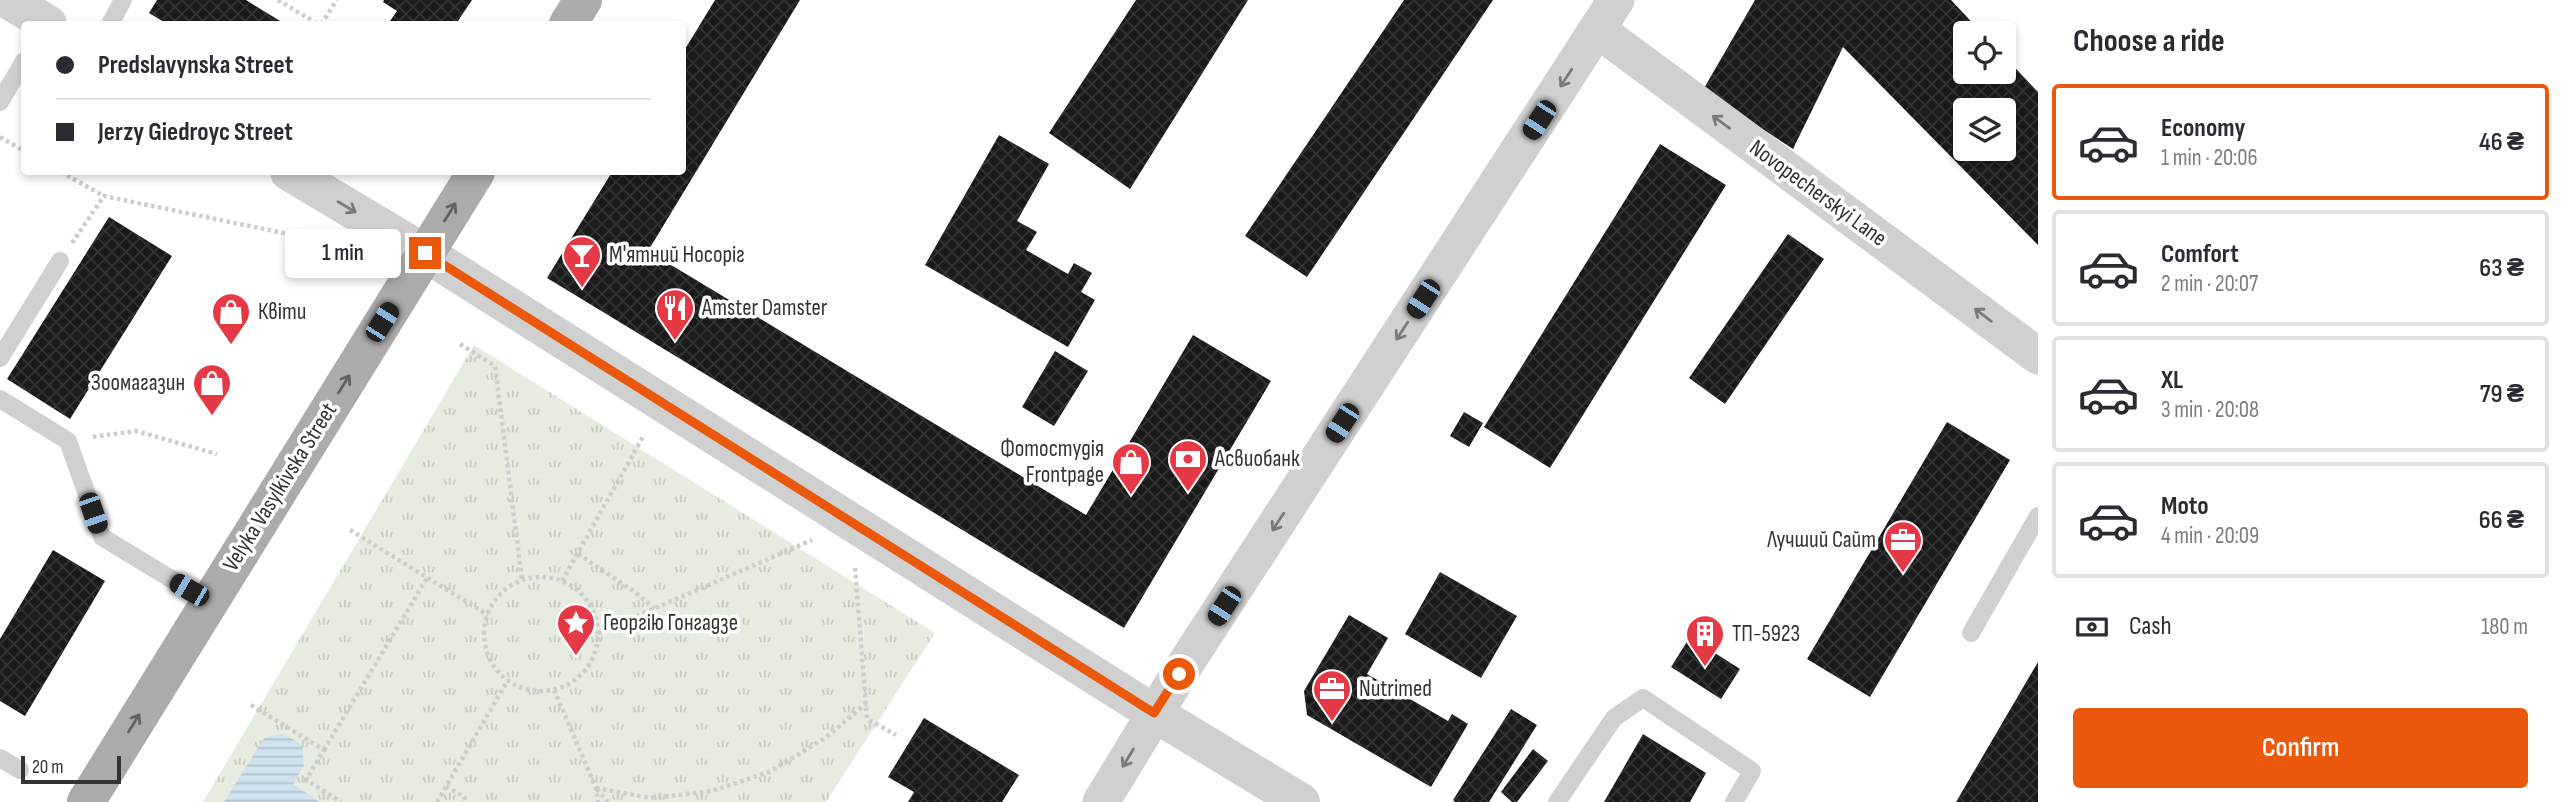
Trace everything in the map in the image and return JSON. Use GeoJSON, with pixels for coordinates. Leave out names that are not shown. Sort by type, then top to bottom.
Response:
{"type":"FeatureCollection","features":[{"type":"Feature","properties":{"kind":"main road"},"geometry":{"type":"LineString","coordinates":[[570,21],[583,0]]}},
{"type":"Feature","properties":{"kind":"main road","name":"Velyka Vasylkivska Street"},"geometry":{"type":"LineString","coordinates":[[86,802],[474,175]]}},
{"type":"Feature","properties":{"kind":"street"},"geometry":{"type":"LineString","coordinates":[[8,0],[43,21]]}},
{"type":"Feature","properties":{"kind":"street"},"geometry":{"type":"LineString","coordinates":[[1101,802],[1154,713],[1607,15]]}},
{"type":"Feature","properties":{"kind":"street","name":"Novopecherskyi Lane"},"geometry":{"type":"LineString","coordinates":[[1607,15],[2038,356]]}},
{"type":"Feature","properties":{"kind":"street"},"geometry":{"type":"LineString","coordinates":[[294,175],[425,253],[1154,713],[1301,802]]}},
{"type":"Feature","properties":{"kind":"lane"},"geometry":{"type":"LineString","coordinates":[[112,21],[124,0]]}},
{"type":"Feature","properties":{"kind":"lane"},"geometry":{"type":"LineString","coordinates":[[0,102],[21,66]]}},
{"type":"Feature","properties":{"kind":"lane"},"geometry":{"type":"LineString","coordinates":[[0,358],[60,261]]}},
{"type":"Feature","properties":{"kind":"lane"},"geometry":{"type":"LineString","coordinates":[[0,399],[68,441],[102,537],[209,602]]}},
{"type":"Feature","properties":{"kind":"lane"},"geometry":{"type":"LineString","coordinates":[[1971,633],[2038,516]]}},
{"type":"Feature","properties":{"kind":"lane"},"geometry":{"type":"LineString","coordinates":[[1557,802],[1614,718],[1643,698],[1752,771],[1734,802]]}},
{"type":"Feature","properties":{"kind":"lane"},"geometry":{"type":"LineString","coordinates":[[0,758],[20,770]]}},
{"type":"Feature","properties":{"kind":"path"},"geometry":{"type":"LineString","coordinates":[[278,0],[315,21]]}},
{"type":"Feature","properties":{"kind":"path"},"geometry":{"type":"LineString","coordinates":[[322,21],[337,0]]}},
{"type":"Feature","properties":{"kind":"path"},"geometry":{"type":"LineString","coordinates":[[0,137],[21,149]]}},
{"type":"Feature","properties":{"kind":"path"},"geometry":{"type":"LineString","coordinates":[[66,175],[104,196],[293,234]]}},
{"type":"Feature","properties":{"kind":"path"},"geometry":{"type":"LineString","coordinates":[[60,261],[104,196]]}},
{"type":"Feature","properties":{"kind":"path"},"geometry":{"type":"LineString","coordinates":[[460,344],[495,366],[522,580]]}},
{"type":"Feature","properties":{"kind":"path"},"geometry":{"type":"LineString","coordinates":[[68,441],[136,431],[217,454]]}},
{"type":"Feature","properties":{"kind":"path"},"geometry":{"type":"LineString","coordinates":[[562,581],[643,435]]}},
{"type":"Feature","properties":{"kind":"path"},"geometry":{"type":"LineString","coordinates":[[350,530],[488,615]]}},
{"type":"Feature","properties":{"kind":"path"},"geometry":{"type":"LineString","coordinates":[[598,634],[816,539]]}},
{"type":"Feature","properties":{"kind":"path"},"geometry":{"type":"LineString","coordinates":[[578,554],[635,592],[654,609]]}},
{"type":"Feature","properties":{"kind":"path"},"geometry":{"type":"LineString","coordinates":[[854,564],[867,719],[896,736]]}},
{"type":"Feature","properties":{"kind":"path"},"geometry":{"type":"LineString","coordinates":[[535,577],[562,581],[577,589],[589,602],[596,617],[598,634],[595,653],[586,670],[572,682],[554,690],[522,688],[508,680],[490,658],[484,629],[488,615],[496,600],[522,580],[535,577]]}},
{"type":"Feature","properties":{"kind":"path"},"geometry":{"type":"LineString","coordinates":[[341,802],[306,780],[427,578]]}},
{"type":"Feature","properties":{"kind":"path"},"geometry":{"type":"LineString","coordinates":[[437,802],[508,680]]}},
{"type":"Feature","properties":{"kind":"path"},"geometry":{"type":"LineString","coordinates":[[554,690],[596,788],[598,802]]}},
{"type":"Feature","properties":{"kind":"path"},"geometry":{"type":"LineString","coordinates":[[596,788],[651,798],[712,791],[769,772],[825,738],[866,703]]}},
{"type":"Feature","properties":{"kind":"path"},"geometry":{"type":"LineString","coordinates":[[250,705],[324,750]]}},
{"type":"Feature","properties":{"kind":"path"},"geometry":{"type":"LineString","coordinates":[[446,786],[464,797],[465,802]]}},
{"type":"Feature","properties":{"kind":"path"},"geometry":{"type":"LineString","coordinates":[[596,788],[608,802]]}},
{"type":"Feature","properties":{"kind":"green space"},"geometry":{"type":"Polygon","coordinates":[[[474,345],[935,633],[826,802],[203,802],[474,345]]]}},
{"type":"Feature","properties":{"kind":"water"},"geometry":{"type":"Polygon","coordinates":[[[282,734],[302,744],[304,766],[293,784],[320,802],[224,802],[264,738],[282,734]]]}},
{"type":"Feature","properties":{"kind":"building"},"geometry":{"type":"Polygon","coordinates":[[[157,0],[246,0],[280,21],[162,21],[149,13],[157,0]]]}},
{"type":"Feature","properties":{"kind":"building"},"geometry":{"type":"Polygon","coordinates":[[[472,0],[458,21],[390,21],[397,11],[383,2],[472,0]]]}},
{"type":"Feature","properties":{"kind":"building"},"geometry":{"type":"Polygon","coordinates":[[[715,0],[800,0],[648,251],[1086,515],[1193,335],[1271,381],[1124,628],[547,278],[610,175],[686,175],[686,47],[715,0]]]}},
{"type":"Feature","properties":{"kind":"building"},"geometry":{"type":"Polygon","coordinates":[[[1136,0],[1248,0],[1130,189],[1049,133],[1136,0]]]}},
{"type":"Feature","properties":{"kind":"building"},"geometry":{"type":"Polygon","coordinates":[[[1404,0],[1493,0],[1307,277],[1245,236],[1404,0]]]}},
{"type":"Feature","properties":{"kind":"building"},"geometry":{"type":"Polygon","coordinates":[[[1755,0],[1951,0],[1971,21],[1953,21],[1953,84],[2016,84],[2016,69],[2038,92],[2038,245],[1955,161],[2016,161],[2016,98],[1953,98],[1953,159],[1843,47],[1793,149],[1703,90],[1755,0]]]}},
{"type":"Feature","properties":{"kind":"building"},"geometry":{"type":"Polygon","coordinates":[[[999,135],[1049,164],[1017,221],[1037,232],[1026,250],[1068,274],[1074,263],[1092,273],[1081,292],[1095,300],[1068,347],[925,265],[999,135]]]}},
{"type":"Feature","properties":{"kind":"building"},"geometry":{"type":"Polygon","coordinates":[[[1660,144],[1726,185],[1550,468],[1484,427],[1660,144]]]}},
{"type":"Feature","properties":{"kind":"building"},"geometry":{"type":"Polygon","coordinates":[[[109,217],[172,256],[70,419],[7,379],[109,217]]]}},
{"type":"Feature","properties":{"kind":"building"},"geometry":{"type":"Polygon","coordinates":[[[1788,234],[1824,259],[1725,404],[1689,378],[1788,234]]]}},
{"type":"Feature","properties":{"kind":"building"},"geometry":{"type":"Polygon","coordinates":[[[1055,351],[1088,371],[1054,426],[1022,407],[1055,351]]]}},
{"type":"Feature","properties":{"kind":"building"},"geometry":{"type":"Polygon","coordinates":[[[1464,412],[1483,423],[1469,447],[1450,436],[1464,412]]]}},
{"type":"Feature","properties":{"kind":"building"},"geometry":{"type":"Polygon","coordinates":[[[1947,422],[2010,460],[1870,697],[1807,659],[1947,422]]]}},
{"type":"Feature","properties":{"kind":"building"},"geometry":{"type":"Polygon","coordinates":[[[53,550],[105,581],[25,716],[0,701],[0,639],[53,550]]]}},
{"type":"Feature","properties":{"kind":"building"},"geometry":{"type":"Polygon","coordinates":[[[1440,572],[1517,616],[1481,678],[1405,634],[1440,572]]]}},
{"type":"Feature","properties":{"kind":"building"},"geometry":{"type":"Polygon","coordinates":[[[1349,615],[1388,638],[1367,674],[1448,721],[1452,714],[1468,724],[1431,787],[1307,715],[1304,691],[1349,615]]]}},
{"type":"Feature","properties":{"kind":"building","name":"ТП-5923"},"geometry":{"type":"Polygon","coordinates":[[[1690,637],[1740,669],[1721,699],[1671,667],[1690,637]]]}},
{"type":"Feature","properties":{"kind":"building"},"geometry":{"type":"Polygon","coordinates":[[[2038,662],[2038,802],[1956,802],[2038,662]]]}},
{"type":"Feature","properties":{"kind":"building"},"geometry":{"type":"Polygon","coordinates":[[[1511,709],[1537,725],[1489,802],[1455,802],[1453,800],[1511,709]]]}},
{"type":"Feature","properties":{"kind":"building"},"geometry":{"type":"Polygon","coordinates":[[[924,718],[1019,775],[1002,802],[908,802],[914,792],[888,777],[924,718]]]}},
{"type":"Feature","properties":{"kind":"building"},"geometry":{"type":"Polygon","coordinates":[[[1643,734],[1706,773],[1690,802],[1604,802],[1643,734]]]}},
{"type":"Feature","properties":{"kind":"building"},"geometry":{"type":"Polygon","coordinates":[[[1533,749],[1548,761],[1517,802],[1512,802],[1501,792],[1533,749]]]}},
{"type":"Feature","properties":{"kind":"place","name":"М'ятний Носоріг"},"geometry":{"type":"Point","coordinates":[582,289]}},
{"type":"Feature","properties":{"kind":"place","name":"Amster Damster"},"geometry":{"type":"Point","coordinates":[675,342]}},
{"type":"Feature","properties":{"kind":"place","name":"Квіти"},"geometry":{"type":"Point","coordinates":[231,346]}},
{"type":"Feature","properties":{"kind":"place","name":"Зоомагазин"},"geometry":{"type":"Point","coordinates":[212,417]}},
{"type":"Feature","properties":{"kind":"place","name":"Асвиобанк"},"geometry":{"type":"Point","coordinates":[1188,493]}},
{"type":"Feature","properties":{"kind":"place","name":"Фотостудія Frontpage"},"geometry":{"type":"Point","coordinates":[1131,496]}},
{"type":"Feature","properties":{"kind":"place","name":"Лучший Сайт"},"geometry":{"type":"Point","coordinates":[1903,574]}},
{"type":"Feature","properties":{"kind":"place","name":"Георгію Гонгадзе"},"geometry":{"type":"Point","coordinates":[576,657]}},
{"type":"Feature","properties":{"kind":"place","name":"ТП-5923"},"geometry":{"type":"Point","coordinates":[1705,668]}},
{"type":"Feature","properties":{"kind":"place","name":"Nutrimed"},"geometry":{"type":"Point","coordinates":[1332,723]}},
{"type":"Feature","properties":{"kind":"route"},"geometry":{"type":"LineString","coordinates":[[425,253],[1154,713],[1179,674]]}}]}
